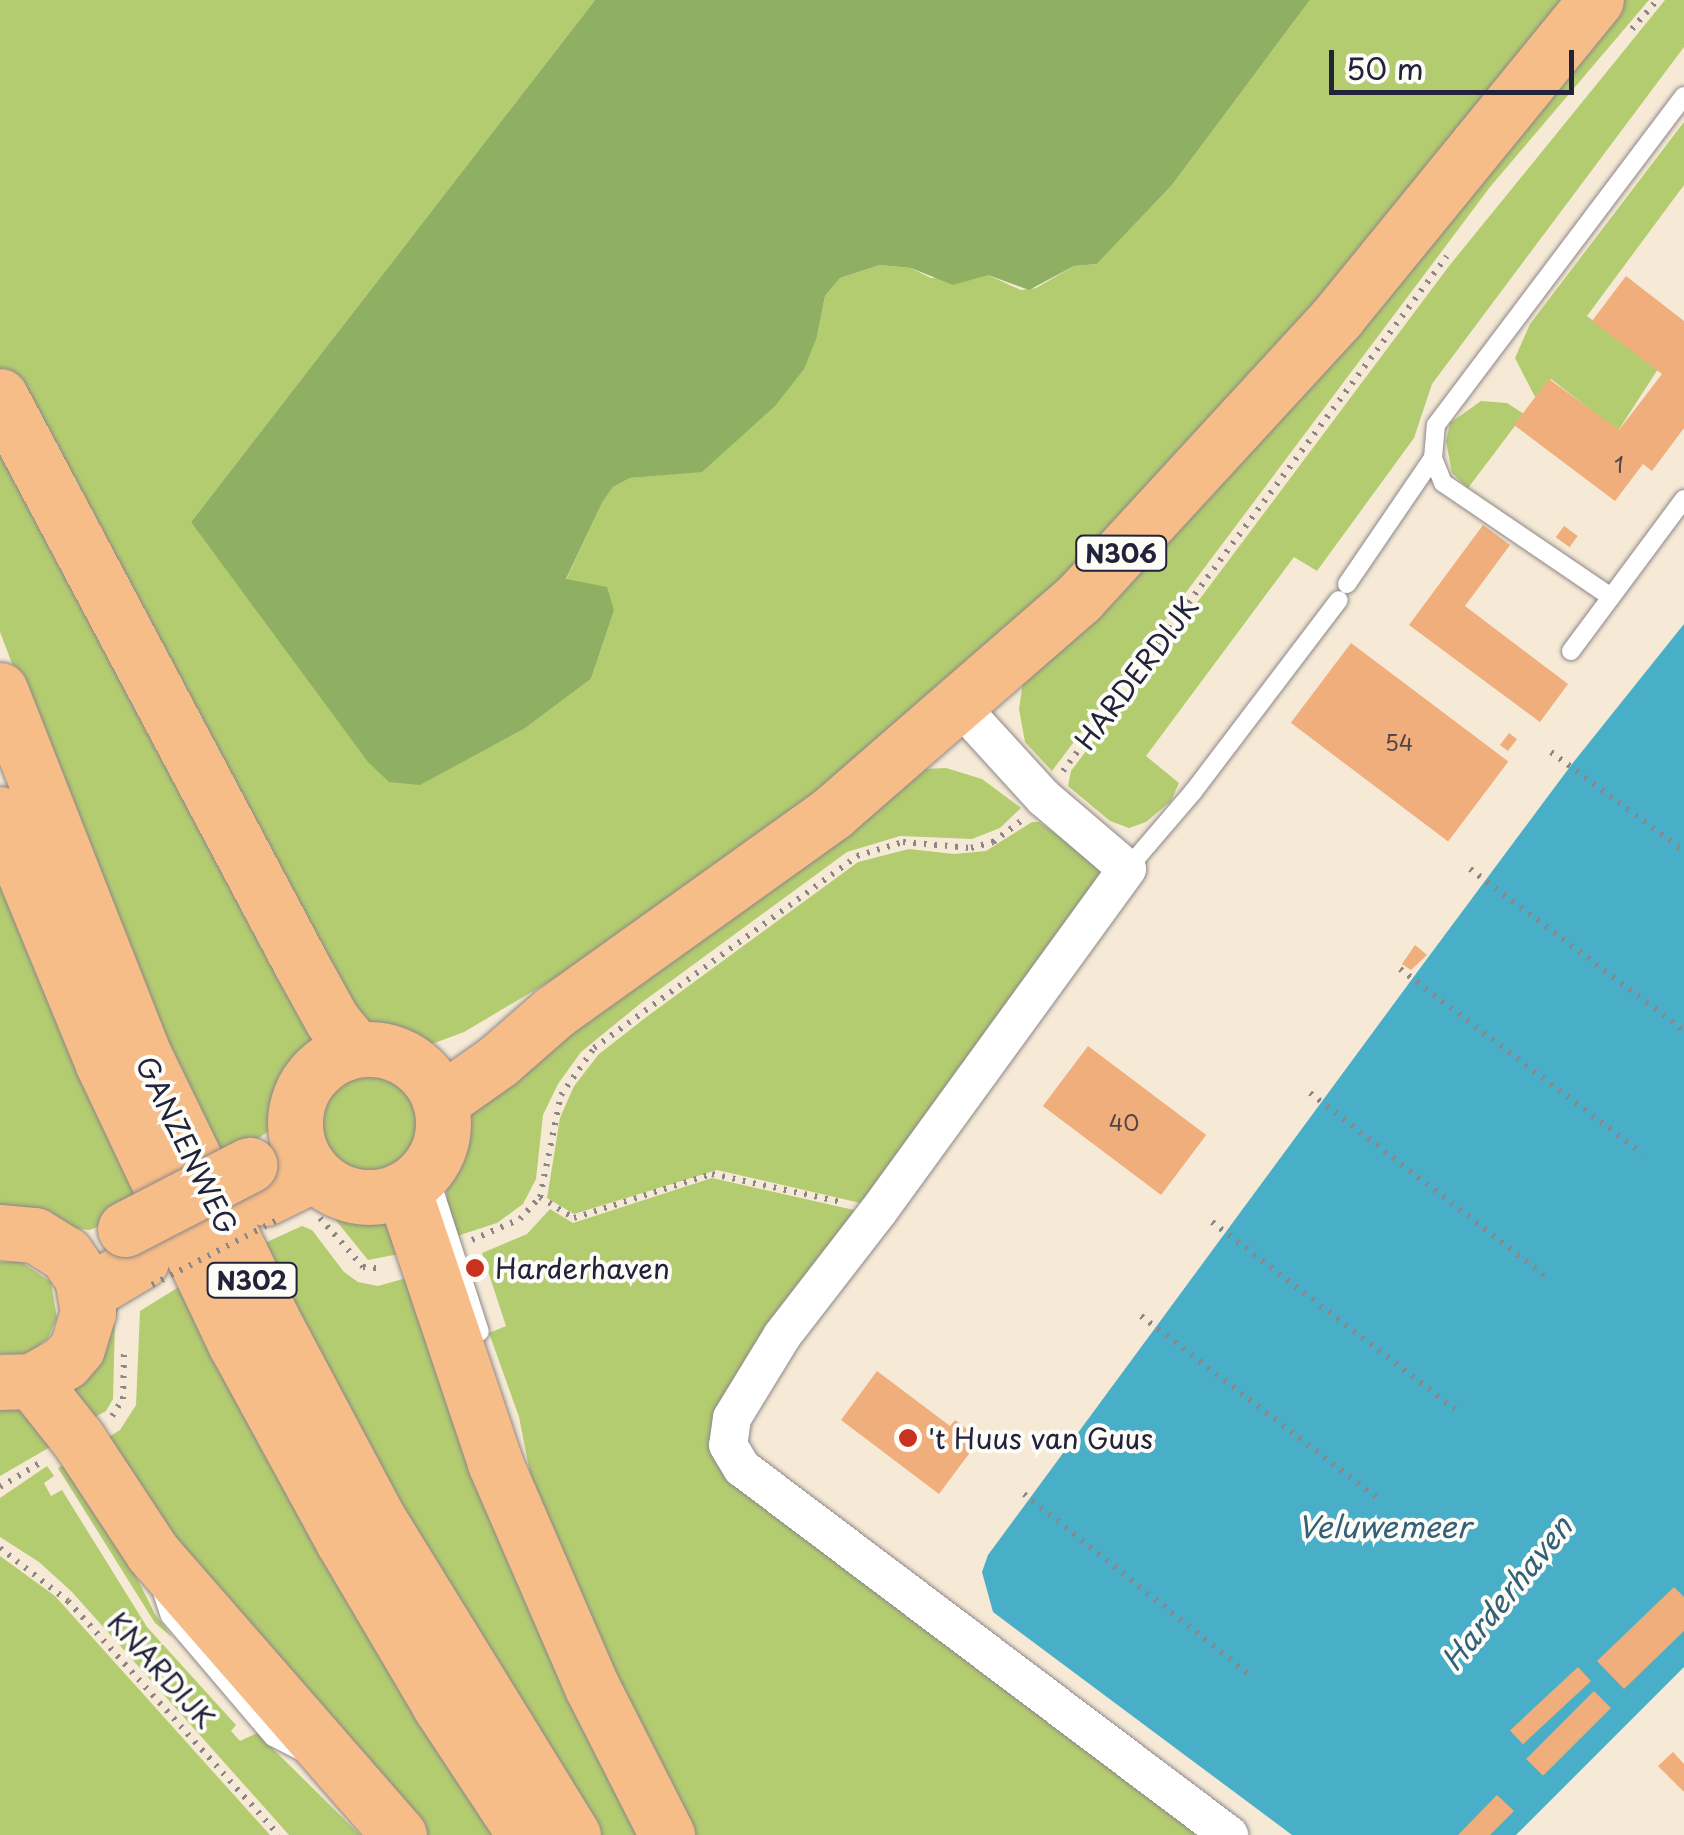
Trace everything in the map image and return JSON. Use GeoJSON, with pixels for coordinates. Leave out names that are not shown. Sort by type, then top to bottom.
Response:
{"type":"FeatureCollection","features":[{"type":"Feature","properties":{"kind":"main road","name":"N306"},"geometry":{"type":"LineString","coordinates":[[431,1086],[484,1035],[554,1012],[833,812],[1079,598],[1609,20]]}},
{"type":"Feature","properties":{"kind":"main road"},"geometry":{"type":"LineString","coordinates":[[0,396],[300,962],[332,1020],[356,1050]]}},
{"type":"Feature","properties":{"kind":"main road","name":"GANZENWEG"},"geometry":{"type":"LineString","coordinates":[[0,690],[142,1051],[272,1319],[386,1532],[574,1835]]}},
{"type":"Feature","properties":{"kind":"main road","name":"GANZENWEG"},"geometry":{"type":"LineString","coordinates":[[0,814],[103,1064],[235,1343],[372,1591],[440,1706],[524,1835]]}},
{"type":"Feature","properties":{"kind":"main road"},"geometry":{"type":"LineString","coordinates":[[356,1050],[392,1052],[431,1086],[441,1142],[415,1179],[366,1197],[347,1194],[305,1156],[294,1118],[307,1081],[320,1066],[356,1050]]}},
{"type":"Feature","properties":{"kind":"main road"},"geometry":{"type":"LineString","coordinates":[[76,1273],[139,1258],[263,1194],[305,1156]]}},
{"type":"Feature","properties":{"kind":"main road"},"geometry":{"type":"LineString","coordinates":[[415,1179],[498,1441],[592,1687],[668,1835]]}},
{"type":"Feature","properties":{"kind":"main road"},"geometry":{"type":"LineString","coordinates":[[0,1232],[36,1234],[76,1273],[88,1312],[76,1348],[65,1362],[16,1382],[78,1439],[154,1553],[400,1835]]}},
{"type":"Feature","properties":{"kind":"street"},"geometry":{"type":"LineString","coordinates":[[959,705],[1044,798],[1127,869],[877,1214],[782,1336],[732,1418],[728,1445],[742,1468],[1229,1835]]}},
{"type":"Feature","properties":{"kind":"lane"},"geometry":{"type":"LineString","coordinates":[[1127,869],[1193,792],[1343,592],[1432,458],[1436,425],[1684,96]]}},
{"type":"Feature","properties":{"kind":"lane"},"geometry":{"type":"LineString","coordinates":[[1432,458],[1443,483],[1611,597]]}},
{"type":"Feature","properties":{"kind":"lane"},"geometry":{"type":"LineString","coordinates":[[1570,651],[1684,499]]}},
{"type":"Feature","properties":{"kind":"lane"},"geometry":{"type":"LineString","coordinates":[[415,1179],[488,1358]]}},
{"type":"Feature","properties":{"kind":"path"},"geometry":{"type":"LineString","coordinates":[[1609,20],[1657,0]]}},
{"type":"Feature","properties":{"kind":"path","name":"HARDERDIJK"},"geometry":{"type":"LineString","coordinates":[[877,1214],[712,1174],[574,1218],[540,1196],[560,1095],[594,1048],[857,856],[903,842],[971,848],[992,842],[1016,828],[1044,798],[1454,247]]}},
{"type":"Feature","properties":{"kind":"path"},"geometry":{"type":"LineString","coordinates":[[1551,752],[1684,851]]}},
{"type":"Feature","properties":{"kind":"path"},"geometry":{"type":"LineString","coordinates":[[1470,869],[1684,1031]]}},
{"type":"Feature","properties":{"kind":"path"},"geometry":{"type":"LineString","coordinates":[[1400,969],[1643,1154]]}},
{"type":"Feature","properties":{"kind":"path"},"geometry":{"type":"LineString","coordinates":[[1310,1094],[1550,1280]]}},
{"type":"Feature","properties":{"kind":"path"},"geometry":{"type":"LineString","coordinates":[[139,1258],[263,1194]]}},
{"type":"Feature","properties":{"kind":"path"},"geometry":{"type":"LineString","coordinates":[[1212,1222],[1456,1410]]}},
{"type":"Feature","properties":{"kind":"path"},"geometry":{"type":"LineString","coordinates":[[1141,1316],[1380,1500]]}},
{"type":"Feature","properties":{"kind":"path"},"geometry":{"type":"LineString","coordinates":[[0,1487],[48,1458]]}},
{"type":"Feature","properties":{"kind":"path"},"geometry":{"type":"LineString","coordinates":[[1024,1494],[1250,1676]]}},
{"type":"Feature","properties":{"kind":"path","name":"KNARDIJK"},"geometry":{"type":"LineString","coordinates":[[0,1548],[68,1601],[279,1835]]}},
{"type":"Feature","properties":{"kind":"green space"},"geometry":{"type":"Polygon","coordinates":[[[0,0],[595,0],[191,522],[419,785],[524,729],[591,679],[614,609],[566,580],[602,503],[613,487],[630,478],[684,473],[817,337],[825,296],[840,278],[880,265],[911,268],[931,278],[988,275],[1021,290],[1036,288],[1074,266],[1097,264],[1172,185],[1310,0],[1572,0],[1370,246],[1072,571],[823,788],[569,970],[464,1032],[432,1044],[364,1027],[0,372],[0,0]]]}},
{"type":"Feature","properties":{"kind":"green space"},"geometry":{"type":"Polygon","coordinates":[[[595,0],[1310,0],[1172,185],[1097,264],[1074,266],[1029,290],[988,275],[953,285],[911,268],[880,265],[840,278],[825,296],[817,337],[804,369],[775,406],[702,472],[630,478],[613,487],[602,503],[566,579],[607,587],[614,610],[591,679],[524,729],[420,785],[389,782],[368,762],[191,522],[595,0]]]}},
{"type":"Feature","properties":{"kind":"green space"},"geometry":{"type":"Polygon","coordinates":[[[1617,0],[1649,0],[1490,187],[1052,771],[1025,742],[1019,709],[1023,681],[1617,0]]]}},
{"type":"Feature","properties":{"kind":"green space"},"geometry":{"type":"Polygon","coordinates":[[[1665,0],[1684,0],[1684,47],[1432,384],[1414,438],[1317,571],[1294,557],[1146,756],[1179,783],[1171,801],[1146,822],[1129,828],[1110,821],[1068,786],[1071,771],[1449,266],[1665,0]]]}},
{"type":"Feature","properties":{"kind":"green space"},"geometry":{"type":"Polygon","coordinates":[[[1684,122],[1684,185],[1587,316],[1658,369],[1618,431],[1551,379],[1535,397],[1515,358],[1530,324],[1684,122]]]}},
{"type":"Feature","properties":{"kind":"green space"},"geometry":{"type":"Polygon","coordinates":[[[1481,401],[1507,403],[1524,414],[1468,488],[1452,473],[1446,441],[1450,423],[1481,401]]]}},
{"type":"Feature","properties":{"kind":"green space"},"geometry":{"type":"Polygon","coordinates":[[[0,418],[328,1043],[300,1067],[271,1129],[220,1167],[71,819],[0,632],[0,418]]]}},
{"type":"Feature","properties":{"kind":"green space"},"geometry":{"type":"Polygon","coordinates":[[[946,768],[982,779],[1021,808],[1000,828],[972,839],[900,836],[847,852],[641,1003],[581,1052],[558,1084],[543,1115],[536,1179],[523,1204],[497,1223],[457,1236],[447,1203],[446,1178],[469,1107],[923,769],[946,768]]]}},
{"type":"Feature","properties":{"kind":"green space"},"geometry":{"type":"Polygon","coordinates":[[[1032,822],[1039,822],[1096,862],[1103,883],[869,1205],[717,1170],[574,1214],[547,1198],[560,1118],[574,1086],[599,1054],[649,1015],[858,862],[909,849],[954,854],[986,851],[1032,822]]]}},
{"type":"Feature","properties":{"kind":"green space"},"geometry":{"type":"Polygon","coordinates":[[[0,882],[144,1206],[90,1230],[0,1221],[0,882]]]}},
{"type":"Feature","properties":{"kind":"green space"},"geometry":{"type":"Polygon","coordinates":[[[369,1074],[387,1078],[403,1088],[413,1104],[417,1122],[413,1140],[403,1156],[387,1166],[369,1170],[351,1166],[335,1156],[325,1140],[321,1122],[325,1104],[335,1088],[351,1078],[369,1074]]]}},
{"type":"Feature","properties":{"kind":"green space"},"geometry":{"type":"Polygon","coordinates":[[[712,1178],[863,1212],[719,1403],[713,1420],[714,1446],[1210,1835],[677,1835],[549,1570],[519,1417],[489,1333],[506,1326],[482,1253],[527,1234],[550,1209],[573,1223],[712,1178]]]}},
{"type":"Feature","properties":{"kind":"green space"},"geometry":{"type":"Polygon","coordinates":[[[322,1199],[360,1209],[385,1208],[409,1252],[368,1260],[334,1218],[307,1204],[322,1199]]]}},
{"type":"Feature","properties":{"kind":"green space"},"geometry":{"type":"Polygon","coordinates":[[[302,1226],[312,1230],[344,1272],[358,1282],[378,1286],[417,1275],[652,1835],[598,1835],[496,1676],[258,1246],[302,1226]]]}},
{"type":"Feature","properties":{"kind":"green space"},"geometry":{"type":"Polygon","coordinates":[[[20,1261],[51,1282],[57,1318],[48,1338],[36,1348],[23,1354],[0,1354],[0,1262],[20,1261]]]}},
{"type":"Feature","properties":{"kind":"green space"},"geometry":{"type":"Polygon","coordinates":[[[182,1285],[496,1835],[414,1835],[94,1446],[120,1430],[136,1405],[140,1311],[182,1285]]]}},
{"type":"Feature","properties":{"kind":"green space"},"geometry":{"type":"Polygon","coordinates":[[[121,1298],[115,1321],[113,1399],[106,1411],[81,1425],[65,1377],[121,1298]]]}},
{"type":"Feature","properties":{"kind":"green space"},"geometry":{"type":"Polygon","coordinates":[[[0,1397],[64,1439],[0,1476],[0,1397]]]}},
{"type":"Feature","properties":{"kind":"green space"},"geometry":{"type":"Polygon","coordinates":[[[76,1458],[155,1614],[173,1638],[155,1623],[58,1468],[76,1458]]]}},
{"type":"Feature","properties":{"kind":"green space"},"geometry":{"type":"Polygon","coordinates":[[[47,1466],[54,1476],[44,1483],[51,1496],[62,1490],[147,1627],[236,1725],[231,1731],[240,1741],[257,1733],[360,1835],[289,1835],[72,1592],[39,1562],[0,1537],[0,1498],[47,1466]]]}},
{"type":"Feature","properties":{"kind":"green space"},"geometry":{"type":"Polygon","coordinates":[[[0,1556],[55,1596],[270,1835],[0,1835],[0,1556]]]}},
{"type":"Feature","properties":{"kind":"water","name":"Veluwemeer"},"geometry":{"type":"Polygon","coordinates":[[[1684,624],[1684,1667],[1516,1835],[1292,1835],[993,1612],[982,1572],[988,1555],[1418,971],[1572,764],[1684,624]]]}},
{"type":"Feature","properties":{"kind":"building"},"geometry":{"type":"Polygon","coordinates":[[[1626,276],[1684,321],[1684,428],[1652,471],[1643,464],[1615,501],[1514,425],[1549,379],[1619,430],[1662,374],[1592,321],[1626,276]]]}},
{"type":"Feature","properties":{"kind":"building"},"geometry":{"type":"Polygon","coordinates":[[[1483,525],[1510,545],[1465,606],[1568,684],[1540,722],[1409,625],[1483,525]]]}},
{"type":"Feature","properties":{"kind":"building"},"geometry":{"type":"Polygon","coordinates":[[[1564,526],[1578,536],[1570,547],[1556,537],[1564,526]]]}},
{"type":"Feature","properties":{"kind":"building"},"geometry":{"type":"Polygon","coordinates":[[[1351,643],[1508,762],[1448,841],[1291,723],[1351,643]]]}},
{"type":"Feature","properties":{"kind":"building"},"geometry":{"type":"Polygon","coordinates":[[[1509,733],[1517,739],[1508,751],[1500,745],[1509,733]]]}},
{"type":"Feature","properties":{"kind":"building"},"geometry":{"type":"Polygon","coordinates":[[[1415,945],[1427,955],[1411,970],[1402,964],[1415,945]]]}},
{"type":"Feature","properties":{"kind":"building"},"geometry":{"type":"Polygon","coordinates":[[[1088,1046],[1206,1135],[1161,1195],[1043,1106],[1088,1046]]]}},
{"type":"Feature","properties":{"kind":"building"},"geometry":{"type":"Polygon","coordinates":[[[877,1371],[950,1426],[955,1420],[980,1439],[939,1494],[841,1420],[877,1371]]]}},
{"type":"Feature","properties":{"kind":"building"},"geometry":{"type":"Polygon","coordinates":[[[1674,1587],[1684,1597],[1684,1631],[1624,1689],[1597,1661],[1674,1587]]]}},
{"type":"Feature","properties":{"kind":"building"},"geometry":{"type":"Polygon","coordinates":[[[1578,1667],[1591,1681],[1523,1744],[1510,1730],[1578,1667]]]}},
{"type":"Feature","properties":{"kind":"building"},"geometry":{"type":"Polygon","coordinates":[[[1594,1691],[1611,1708],[1543,1776],[1526,1759],[1594,1691]]]}},
{"type":"Feature","properties":{"kind":"building"},"geometry":{"type":"Polygon","coordinates":[[[1673,1752],[1684,1764],[1684,1792],[1658,1766],[1673,1752]]]}},
{"type":"Feature","properties":{"kind":"building"},"geometry":{"type":"Polygon","coordinates":[[[1497,1795],[1514,1811],[1490,1835],[1458,1835],[1497,1795]]]}},
{"type":"Feature","properties":{"kind":"place","name":"Harderhaven"},"geometry":{"type":"Point","coordinates":[475,1268]}},
{"type":"Feature","properties":{"kind":"place","name":"'t Huus van Guus"},"geometry":{"type":"Point","coordinates":[908,1438]}}]}
